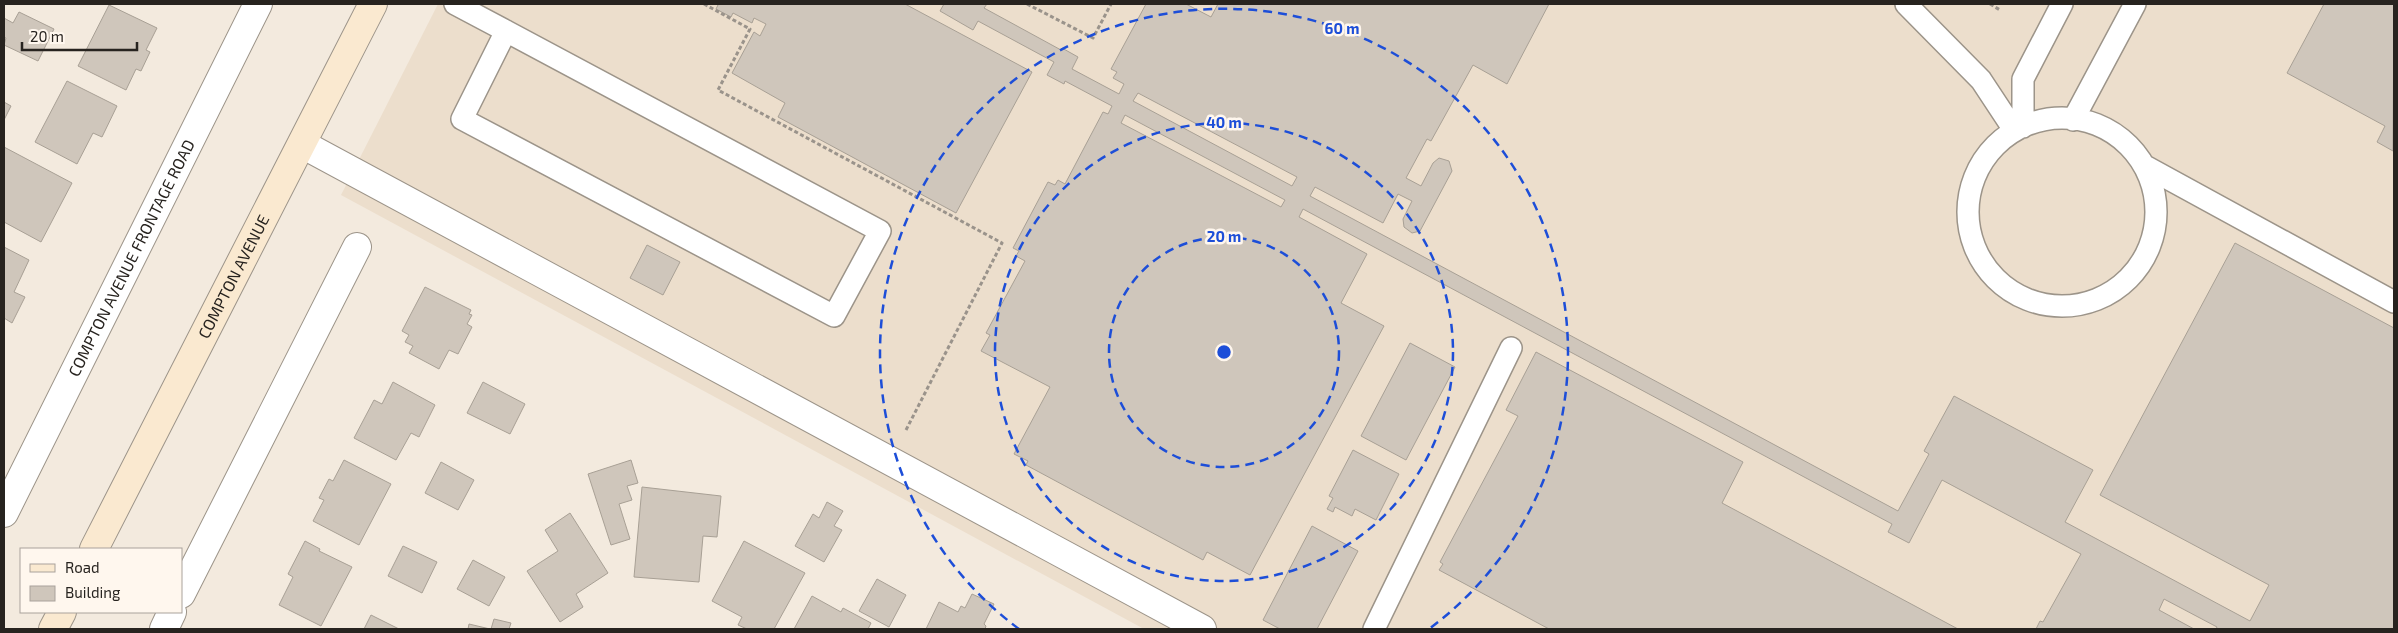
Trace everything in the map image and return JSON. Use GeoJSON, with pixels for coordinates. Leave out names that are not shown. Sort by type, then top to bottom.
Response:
{"type":"FeatureCollection","features":[{"type":"Feature","properties":{"kind":"main road","name":"COMPTON AVENUE"},"geometry":{"type":"LineString","coordinates":[[95,548],[373,4]]}},
{"type":"Feature","properties":{"kind":"main road"},"geometry":{"type":"LineString","coordinates":[[53,629],[61,613]]}},
{"type":"Feature","properties":{"kind":"street","name":"COMPTON AVENUE FRONTAGE ROAD"},"geometry":{"type":"LineString","coordinates":[[4,513],[258,4]]}},
{"type":"Feature","properties":{"kind":"street"},"geometry":{"type":"LineString","coordinates":[[302,144],[1202,629]]}},
{"type":"Feature","properties":{"kind":"street"},"geometry":{"type":"LineString","coordinates":[[182,592],[357,247]]}},
{"type":"Feature","properties":{"kind":"street"},"geometry":{"type":"LineString","coordinates":[[164,629],[172,613]]}},
{"type":"Feature","properties":{"kind":"lane"},"geometry":{"type":"LineString","coordinates":[[455,4],[506,31],[880,232],[834,316],[462,119],[506,31]]}},
{"type":"Feature","properties":{"kind":"lane"},"geometry":{"type":"LineString","coordinates":[[1906,4],[1981,80],[2019,128]]}},
{"type":"Feature","properties":{"kind":"lane"},"geometry":{"type":"LineString","coordinates":[[2019,128],[2023,79],[2062,4]]}},
{"type":"Feature","properties":{"kind":"lane"},"geometry":{"type":"LineString","coordinates":[[2073,120],[2135,4]]}},
{"type":"Feature","properties":{"kind":"lane"},"geometry":{"type":"LineString","coordinates":[[2144,166],[2156,201],[2154,238],[2137,271],[2108,296],[2074,307],[2036,304],[2003,288],[1978,259],[1967,224],[1969,187],[1986,154],[2019,128],[2050,118],[2087,121],[2120,138],[2144,166],[2394,302]]}},
{"type":"Feature","properties":{"kind":"lane"},"geometry":{"type":"LineString","coordinates":[[1374,629],[1511,348]]}},
{"type":"Feature","properties":{"kind":"path"},"geometry":{"type":"LineString","coordinates":[[704,4],[750,28],[718,90],[1002,244],[889,462]]}},
{"type":"Feature","properties":{"kind":"path"},"geometry":{"type":"LineString","coordinates":[[1027,4],[1093,38],[1111,4]]}},
{"type":"Feature","properties":{"kind":"path"},"geometry":{"type":"LineString","coordinates":[[1990,4],[2000,10]]}},
{"type":"Feature","properties":{"kind":"shaded area"},"geometry":{"type":"Polygon","coordinates":[[[438,4],[2394,4],[2394,629],[1144,629],[341,195],[438,4]]]}},
{"type":"Feature","properties":{"kind":"building"},"geometry":{"type":"Polygon","coordinates":[[[716,4],[905,4],[1032,72],[956,213],[778,117],[785,103],[732,73],[754,32],[760,36],[766,24],[754,18],[752,23],[733,13],[731,17],[716,9],[718,5],[716,4]]]}},
{"type":"Feature","properties":{"kind":"building"},"geometry":{"type":"Polygon","coordinates":[[[944,4],[987,4],[984,8],[1061,50],[1062,48],[1078,57],[1072,69],[1119,94],[1124,84],[1113,78],[1117,72],[1111,69],[1146,4],[1186,4],[1211,17],[1218,4],[1549,4],[1507,84],[1473,65],[1431,141],[1427,139],[1406,178],[1421,186],[1433,163],[1439,158],[1449,161],[1452,171],[1420,231],[1412,233],[1404,227],[1403,219],[1412,201],[1398,194],[1383,223],[1315,187],[1310,196],[1898,511],[1929,454],[1924,451],[1954,396],[2093,470],[2065,522],[2250,621],[2269,585],[2100,495],[2235,243],[2394,328],[2394,629],[2216,629],[2217,627],[2164,599],[2159,610],[2194,629],[2036,629],[2040,621],[2043,622],[2081,554],[1942,480],[1909,543],[1888,532],[1892,524],[1303,209],[1299,217],[1367,254],[1341,303],[1384,326],[1250,575],[1207,552],[1203,560],[1026,465],[1028,461],[1014,454],[1050,387],[981,351],[990,335],[986,333],[1025,261],[1016,256],[1019,251],[1013,248],[1048,182],[1055,185],[1058,180],[1065,184],[1103,112],[1108,114],[1112,106],[1065,81],[1064,84],[1047,75],[1054,62],[978,21],[973,30],[940,11],[944,4]],[[1138,93],[1133,101],[1292,186],[1297,177],[1138,93]],[[1125,115],[1121,123],[1281,207],[1285,200],[1125,115]]]}},
{"type":"Feature","properties":{"kind":"building"},"geometry":{"type":"Polygon","coordinates":[[[2324,4],[2394,4],[2393,151],[2377,142],[2385,126],[2287,73],[2324,4]]]}},
{"type":"Feature","properties":{"kind":"building"},"geometry":{"type":"Polygon","coordinates":[[[109,5],[157,28],[146,50],[150,52],[141,71],[136,69],[126,90],[78,66],[109,5]]]}},
{"type":"Feature","properties":{"kind":"building"},"geometry":{"type":"Polygon","coordinates":[[[19,12],[54,29],[38,61],[4,45],[6,38],[4,37],[4,18],[13,23],[19,12]]]}},
{"type":"Feature","properties":{"kind":"building"},"geometry":{"type":"Polygon","coordinates":[[[67,81],[117,106],[102,137],[93,133],[77,164],[35,142],[67,81]]]}},
{"type":"Feature","properties":{"kind":"building"},"geometry":{"type":"Polygon","coordinates":[[[4,102],[11,106],[4,120],[4,102]]]}},
{"type":"Feature","properties":{"kind":"building"},"geometry":{"type":"Polygon","coordinates":[[[4,147],[72,183],[41,242],[4,222],[4,147]]]}},
{"type":"Feature","properties":{"kind":"building"},"geometry":{"type":"Polygon","coordinates":[[[647,245],[680,262],[663,295],[630,278],[647,245]]]}},
{"type":"Feature","properties":{"kind":"building"},"geometry":{"type":"Polygon","coordinates":[[[4,247],[29,260],[14,292],[25,297],[12,323],[4,318],[4,247]]]}},
{"type":"Feature","properties":{"kind":"building"},"geometry":{"type":"Polygon","coordinates":[[[425,287],[471,310],[469,314],[472,315],[467,324],[472,327],[458,354],[449,350],[439,369],[409,353],[413,346],[405,342],[409,335],[402,331],[425,287]]]}},
{"type":"Feature","properties":{"kind":"building"},"geometry":{"type":"Polygon","coordinates":[[[1410,343],[1455,367],[1406,460],[1361,436],[1410,343]]]}},
{"type":"Feature","properties":{"kind":"building"},"geometry":{"type":"Polygon","coordinates":[[[1536,352],[1743,462],[1722,503],[1958,629],[1549,629],[1439,570],[1443,564],[1440,562],[1518,416],[1506,410],[1536,352]]]}},
{"type":"Feature","properties":{"kind":"building"},"geometry":{"type":"Polygon","coordinates":[[[393,382],[435,405],[419,437],[411,433],[396,460],[354,438],[374,400],[382,404],[393,382]]]}},
{"type":"Feature","properties":{"kind":"building"},"geometry":{"type":"Polygon","coordinates":[[[483,382],[525,404],[510,434],[467,413],[483,382]]]}},
{"type":"Feature","properties":{"kind":"building"},"geometry":{"type":"Polygon","coordinates":[[[1353,450],[1399,474],[1376,520],[1355,509],[1352,516],[1335,507],[1333,512],[1327,509],[1333,498],[1329,496],[1353,450]]]}},
{"type":"Feature","properties":{"kind":"building"},"geometry":{"type":"Polygon","coordinates":[[[344,460],[391,484],[359,545],[313,521],[324,500],[319,498],[329,479],[333,481],[344,460]]]}},
{"type":"Feature","properties":{"kind":"building"},"geometry":{"type":"Polygon","coordinates":[[[631,460],[638,483],[627,486],[632,500],[619,504],[630,539],[611,545],[588,474],[631,460]]]}},
{"type":"Feature","properties":{"kind":"building"},"geometry":{"type":"Polygon","coordinates":[[[441,462],[474,480],[458,510],[425,493],[441,462]]]}},
{"type":"Feature","properties":{"kind":"building"},"geometry":{"type":"Polygon","coordinates":[[[642,487],[721,496],[717,537],[703,536],[699,582],[634,577],[642,487]]]}},
{"type":"Feature","properties":{"kind":"building"},"geometry":{"type":"Polygon","coordinates":[[[827,502],[843,511],[834,526],[842,530],[824,562],[795,546],[813,514],[819,518],[827,502]]]}},
{"type":"Feature","properties":{"kind":"building"},"geometry":{"type":"Polygon","coordinates":[[[570,513],[608,573],[576,594],[583,607],[560,622],[527,571],[558,551],[545,530],[570,513]]]}},
{"type":"Feature","properties":{"kind":"building"},"geometry":{"type":"Polygon","coordinates":[[[1312,526],[1358,551],[1317,629],[1280,629],[1263,620],[1312,526]]]}},
{"type":"Feature","properties":{"kind":"building"},"geometry":{"type":"Polygon","coordinates":[[[305,541],[320,549],[319,551],[352,567],[321,626],[279,605],[293,577],[288,574],[305,541]]]}},
{"type":"Feature","properties":{"kind":"building"},"geometry":{"type":"Polygon","coordinates":[[[744,541],[805,573],[774,629],[747,629],[738,625],[742,617],[712,601],[744,541]]]}},
{"type":"Feature","properties":{"kind":"building"},"geometry":{"type":"Polygon","coordinates":[[[403,546],[437,562],[422,593],[388,576],[403,546]]]}},
{"type":"Feature","properties":{"kind":"building"},"geometry":{"type":"Polygon","coordinates":[[[473,560],[505,577],[489,606],[457,589],[473,560]]]}},
{"type":"Feature","properties":{"kind":"building"},"geometry":{"type":"Polygon","coordinates":[[[877,579],[906,595],[889,627],[859,611],[877,579]]]}},
{"type":"Feature","properties":{"kind":"building"},"geometry":{"type":"Polygon","coordinates":[[[972,594],[994,604],[984,624],[986,626],[985,629],[926,629],[939,602],[958,612],[961,606],[965,608],[972,594]]]}},
{"type":"Feature","properties":{"kind":"building"},"geometry":{"type":"Polygon","coordinates":[[[812,596],[841,612],[843,608],[871,623],[868,629],[794,629],[812,596]]]}},
{"type":"Feature","properties":{"kind":"building"},"geometry":{"type":"Polygon","coordinates":[[[371,615],[399,629],[364,629],[371,615]]]}},
{"type":"Feature","properties":{"kind":"building"},"geometry":{"type":"Polygon","coordinates":[[[494,619],[511,623],[509,629],[491,629],[494,619]]]}},
{"type":"Feature","properties":{"kind":"building"},"geometry":{"type":"Polygon","coordinates":[[[469,624],[490,629],[468,629],[469,624]]]}}]}
